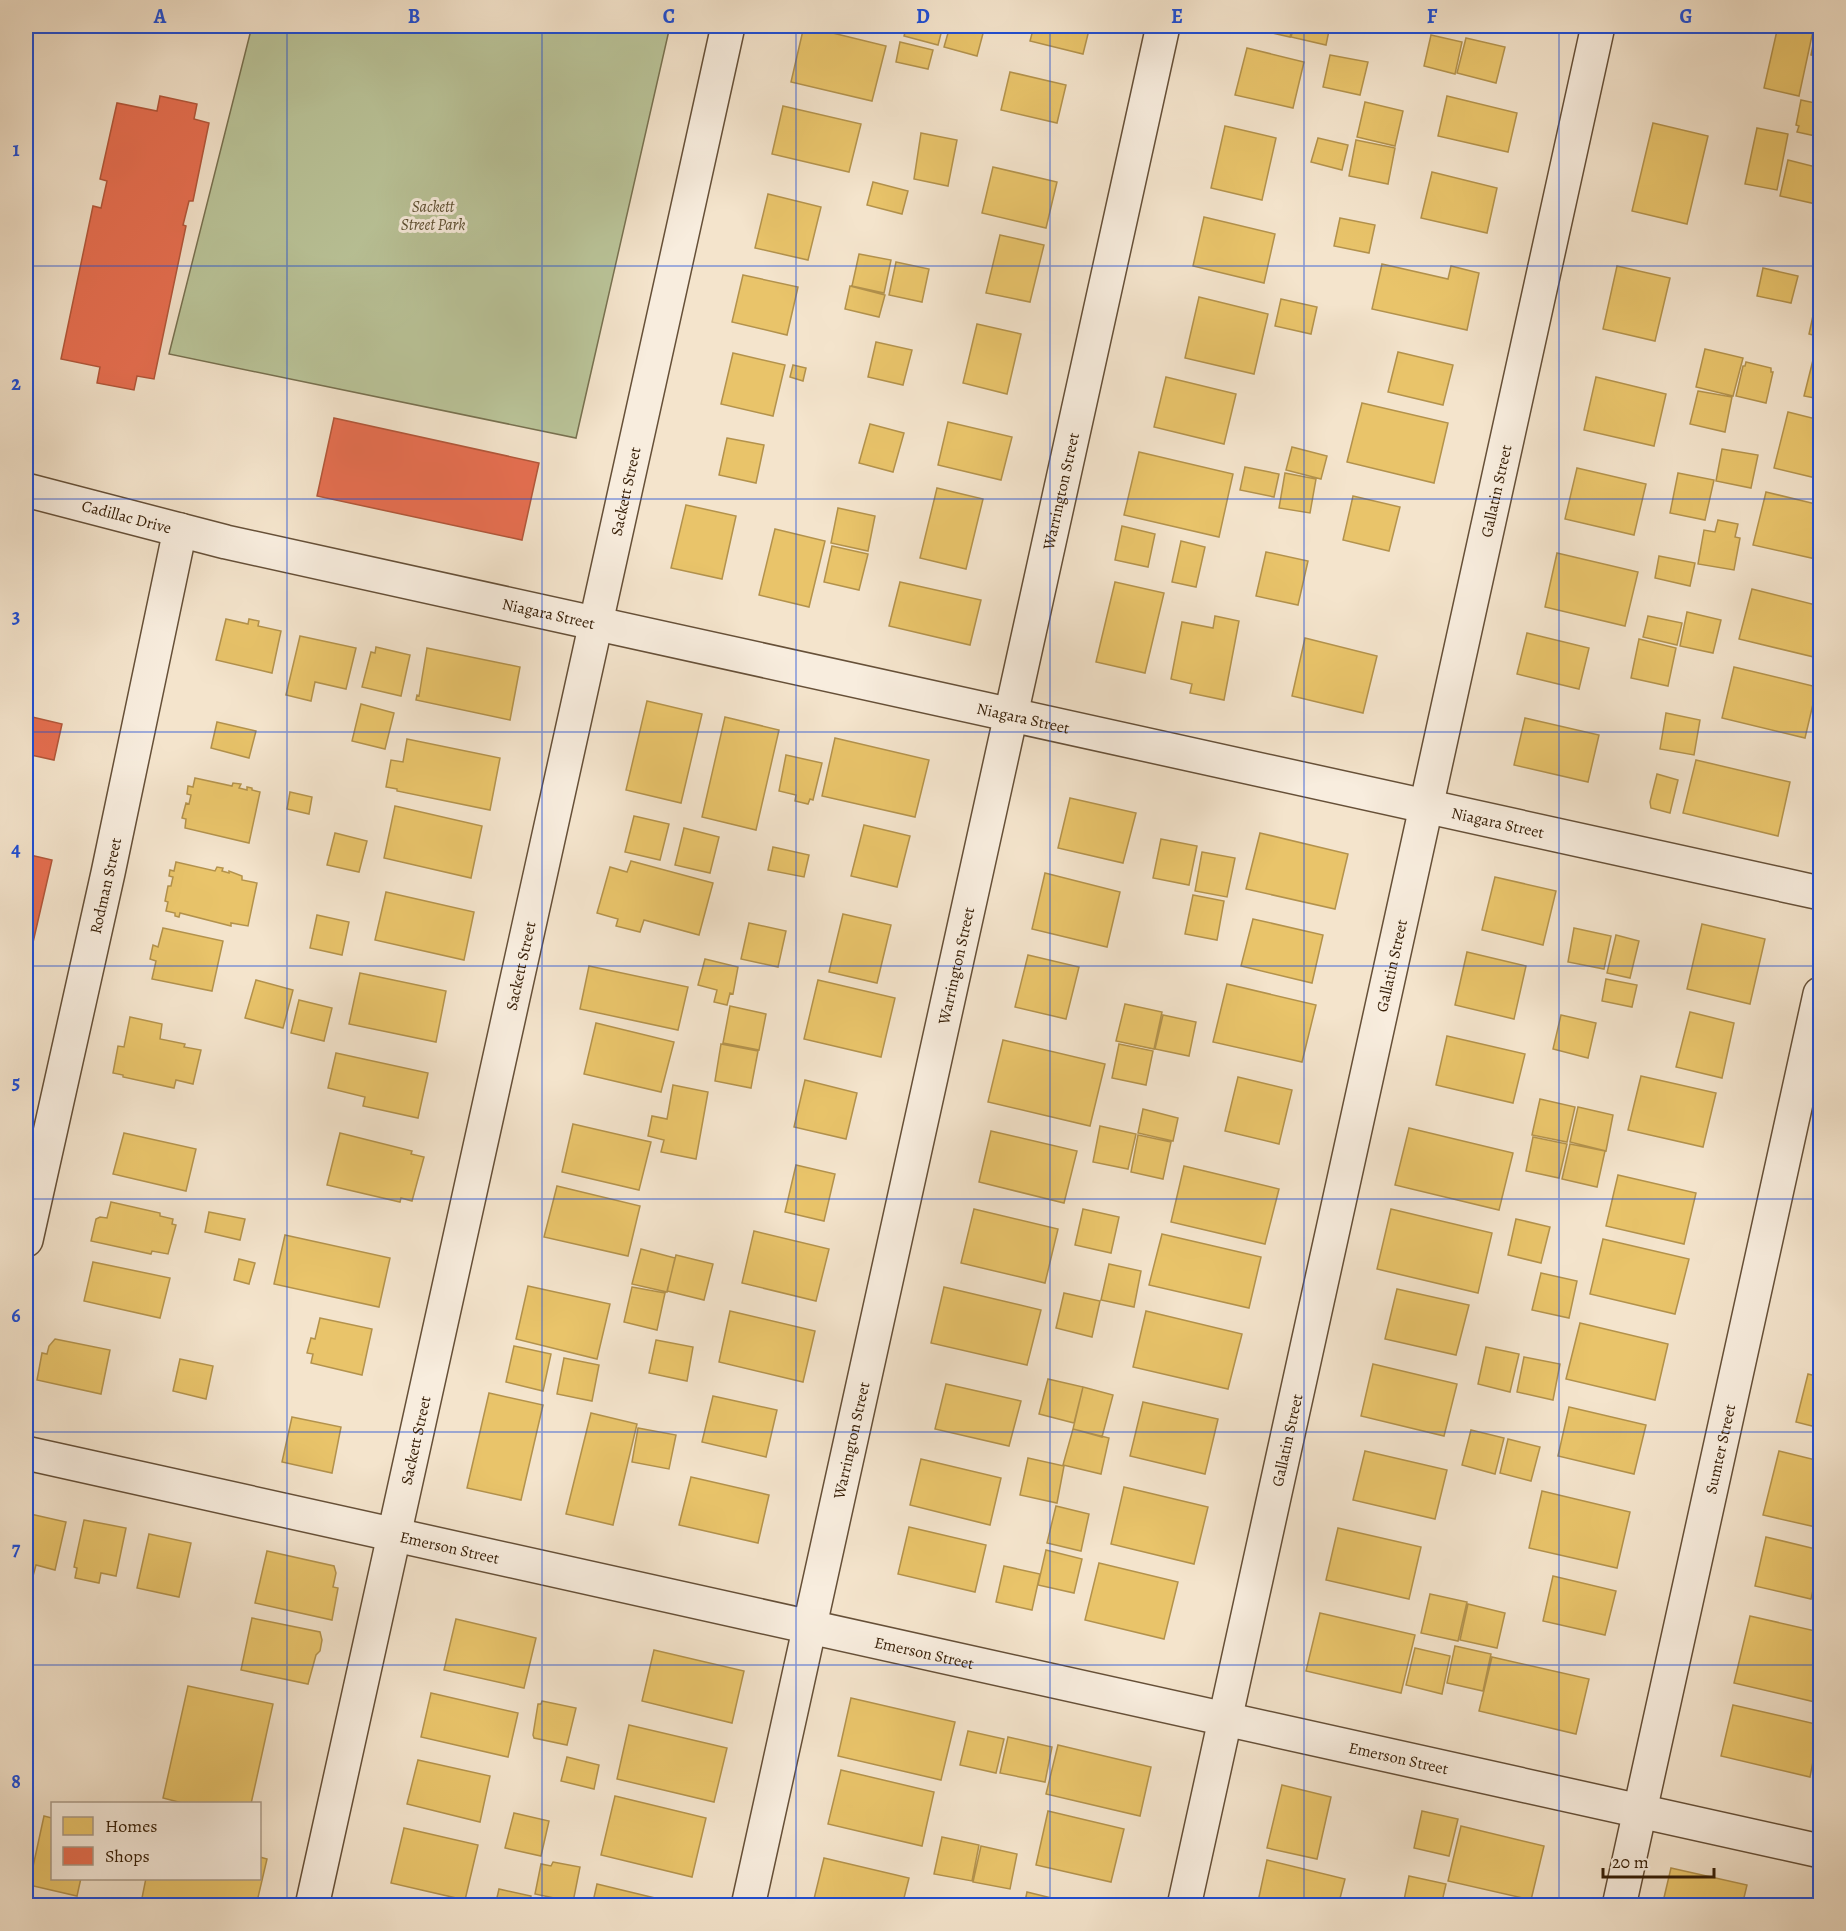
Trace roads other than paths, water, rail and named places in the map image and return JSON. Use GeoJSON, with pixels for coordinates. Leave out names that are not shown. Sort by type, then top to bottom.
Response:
{"type":"FeatureCollection","features":[{"type":"Feature","properties":{"kind":"street","name":"Sackett Street"},"geometry":{"type":"LineString","coordinates":[[312,1905],[728,26]]}},
{"type":"Feature","properties":{"kind":"street","name":"Warrington Street"},"geometry":{"type":"LineString","coordinates":[[748,1905],[1163,26]]}},
{"type":"Feature","properties":{"kind":"street","name":"Gallatin Street"},"geometry":{"type":"LineString","coordinates":[[1184,1905],[1598,26]]}},
{"type":"Feature","properties":{"kind":"street","name":"Cadillac Drive"},"geometry":{"type":"LineString","coordinates":[[26,490],[226,542]]}},
{"type":"Feature","properties":{"kind":"street","name":"Rodman Street"},"geometry":{"type":"LineString","coordinates":[[26,1240],[108,873],[180,530]]}},
{"type":"Feature","properties":{"kind":"street","name":"Niagara Street"},"geometry":{"type":"LineString","coordinates":[[226,542],[1821,893]]}},
{"type":"Feature","properties":{"kind":"street","name":"Sumter Street"},"geometry":{"type":"LineString","coordinates":[[1619,1905],[1821,994]]}},
{"type":"Feature","properties":{"kind":"street","name":"Emerson Street"},"geometry":{"type":"LineString","coordinates":[[26,1453],[1821,1851]]}},
{"type":"Feature","properties":{"kind":"park label","name":"Sackett Street Park"},"geometry":{"type":"Point","coordinates":[433,215]}}]}
